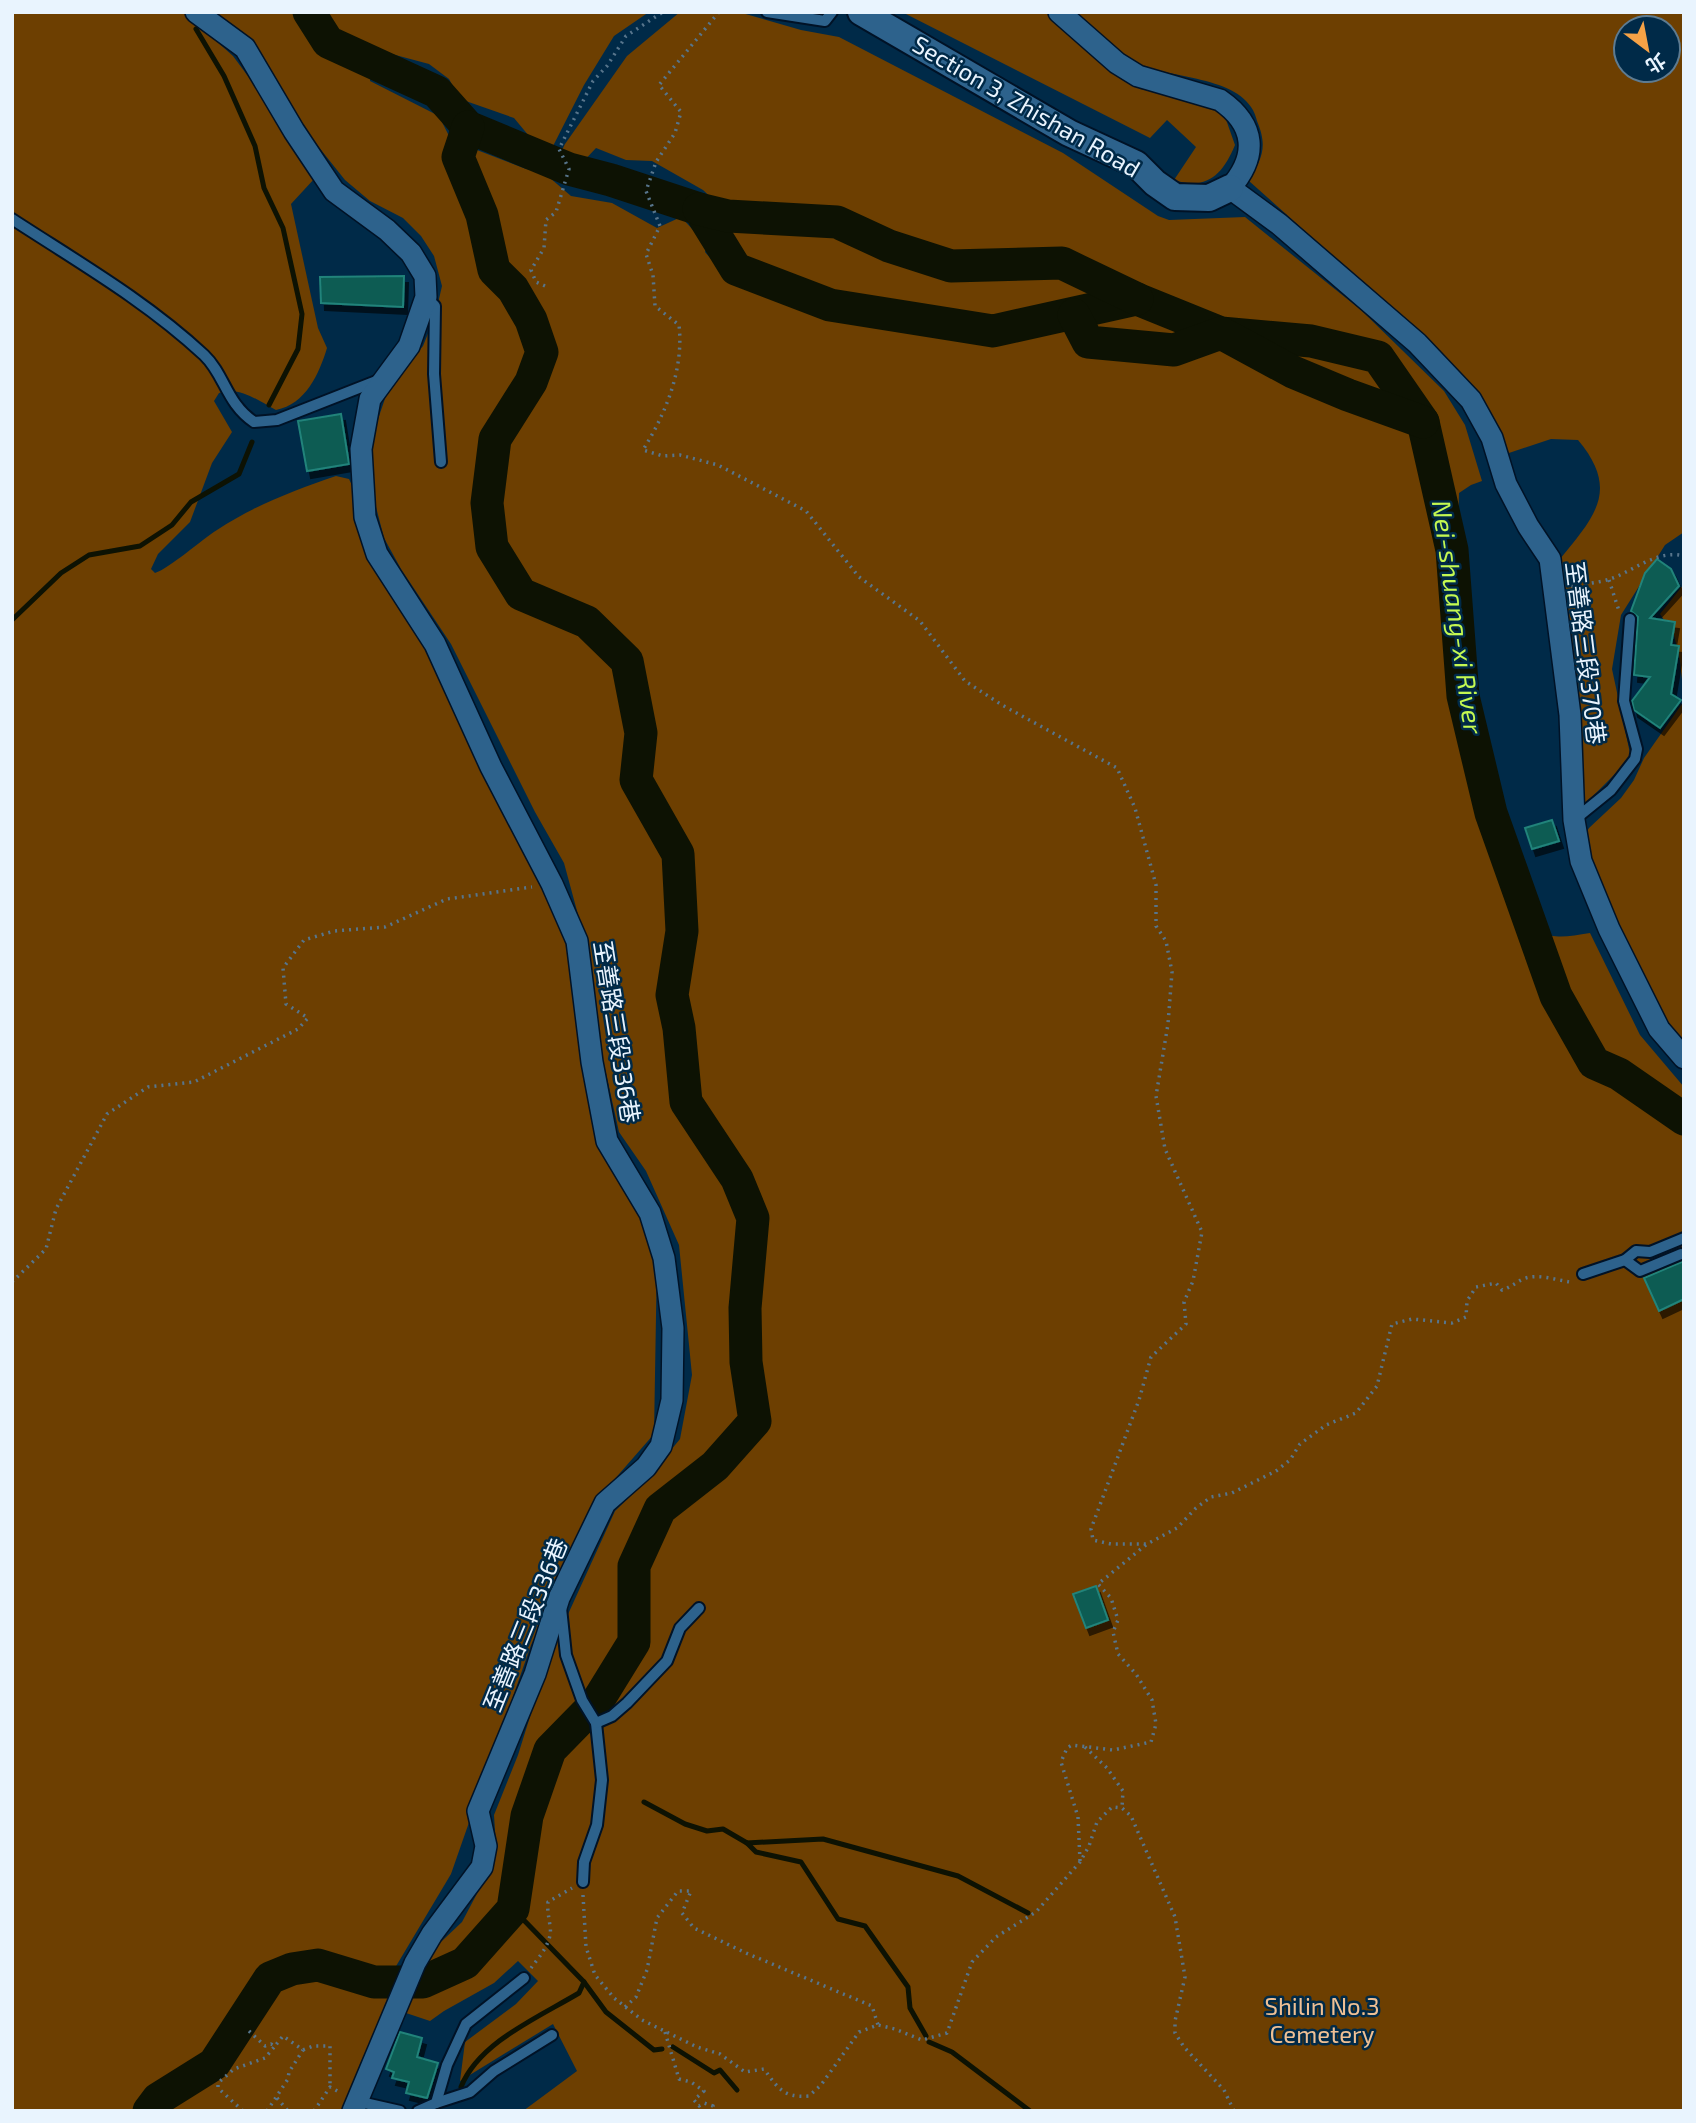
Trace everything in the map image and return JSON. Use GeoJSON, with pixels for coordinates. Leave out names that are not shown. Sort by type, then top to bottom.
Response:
{"type":"FeatureCollection","features":[{"type":"Feature","properties":{"kind":"street"},"geometry":{"type":"LineString","coordinates":[[196,12],[245,48],[294,131],[334,191],[387,230],[411,253],[425,276],[426,297]]}},
{"type":"Feature","properties":{"kind":"street","name":"Section 3, Zhishan Road"},"geometry":{"type":"LineString","coordinates":[[861,12],[1069,133],[1136,164],[1155,183],[1175,197],[1209,198],[1230,188]]}},
{"type":"Feature","properties":{"kind":"street"},"geometry":{"type":"LineString","coordinates":[[1059,12],[1117,63],[1138,76],[1220,100],[1234,111],[1246,131],[1250,147],[1244,172],[1230,188]]}},
{"type":"Feature","properties":{"kind":"street","name":"至善路三段370巷"},"geometry":{"type":"LineString","coordinates":[[1230,188],[1279,224],[1417,343],[1471,400],[1492,438],[1506,484],[1528,526],[1550,559],[1570,715],[1574,820],[1581,861],[1609,929],[1659,1029],[1684,1058]]}},
{"type":"Feature","properties":{"kind":"street","name":"至善路三段336巷"},"geometry":{"type":"LineString","coordinates":[[354,2106],[415,1964],[432,1934],[482,1867],[486,1846],[478,1811],[535,1674],[559,1598],[605,1503],[646,1467],[661,1446],[673,1400],[673,1328],[664,1258],[650,1213],[607,1141],[592,1062],[577,941],[552,884],[491,767],[435,644],[377,554],[365,517],[361,449],[370,399],[409,346],[426,297]]}},
{"type":"Feature","properties":{"kind":"lane"},"geometry":{"type":"LineString","coordinates":[[767,12],[825,21],[832,12]]}},
{"type":"Feature","properties":{"kind":"lane"},"geometry":{"type":"LineString","coordinates":[[12,219],[155,313],[207,358],[239,412],[254,422],[277,420],[385,378]]}},
{"type":"Feature","properties":{"kind":"lane"},"geometry":{"type":"LineString","coordinates":[[426,297],[435,306],[434,374],[441,462]]}},
{"type":"Feature","properties":{"kind":"lane"},"geometry":{"type":"LineString","coordinates":[[1574,820],[1611,790],[1635,760],[1637,749],[1624,701],[1630,619]]}},
{"type":"Feature","properties":{"kind":"lane"},"geometry":{"type":"LineString","coordinates":[[1583,1274],[1625,1260],[1636,1251],[1650,1252],[1684,1238]]}},
{"type":"Feature","properties":{"kind":"lane"},"geometry":{"type":"LineString","coordinates":[[1625,1260],[1640,1271],[1681,1254]]}},
{"type":"Feature","properties":{"kind":"lane"},"geometry":{"type":"LineString","coordinates":[[559,1598],[566,1655],[582,1700],[596,1723],[602,1780],[597,1825],[584,1863],[583,1882]]}},
{"type":"Feature","properties":{"kind":"lane"},"geometry":{"type":"LineString","coordinates":[[596,1723],[611,1716],[627,1703],[667,1661],[680,1628],[699,1608]]}},
{"type":"Feature","properties":{"kind":"lane"},"geometry":{"type":"LineString","coordinates":[[436,2104],[447,2065],[466,2024],[524,1978]]}},
{"type":"Feature","properties":{"kind":"lane"},"geometry":{"type":"LineString","coordinates":[[418,2111],[470,2092],[494,2071],[552,2035]]}},
{"type":"Feature","properties":{"kind":"lane"},"geometry":{"type":"LineString","coordinates":[[354,2106],[400,2111]]}},
{"type":"Feature","properties":{"kind":"path"},"geometry":{"type":"LineString","coordinates":[[545,286],[536,282],[531,270],[544,248],[546,220],[556,212],[569,169],[559,149],[593,81],[607,66],[626,36],[663,12]]}},
{"type":"Feature","properties":{"kind":"path"},"geometry":{"type":"LineString","coordinates":[[719,12],[659,85],[681,113],[675,133],[656,162],[646,191],[660,226],[646,254],[653,275],[655,306],[679,325],[680,351],[662,420],[643,450],[718,465],[806,511],[859,577],[920,621],[965,681],[1049,732],[1117,768],[1135,808],[1156,885],[1156,926],[1166,940],[1172,972],[1168,1024],[1156,1096],[1165,1149],[1202,1232],[1194,1281],[1184,1302],[1186,1324],[1151,1356],[1139,1400],[1091,1529],[1093,1540],[1111,1544],[1147,1544]]}},
{"type":"Feature","properties":{"kind":"path"},"geometry":{"type":"LineString","coordinates":[[1555,589],[1609,580],[1657,557],[1673,553],[1684,556]]}},
{"type":"Feature","properties":{"kind":"path"},"geometry":{"type":"LineString","coordinates":[[1609,580],[1619,611],[1630,619]]}},
{"type":"Feature","properties":{"kind":"path"},"geometry":{"type":"LineString","coordinates":[[12,1282],[46,1249],[55,1209],[107,1114],[148,1087],[194,1082],[298,1029],[308,1018],[286,1004],[283,968],[304,940],[334,931],[385,927],[447,899],[552,884]]}},
{"type":"Feature","properties":{"kind":"path"},"geometry":{"type":"LineString","coordinates":[[1080,1862],[1078,1817],[1061,1762],[1067,1748],[1072,1745],[1114,1750],[1151,1742],[1156,1724],[1152,1700],[1136,1674],[1118,1654],[1113,1632],[1118,1620],[1111,1598],[1098,1584],[1147,1544],[1177,1528],[1211,1497],[1232,1493],[1276,1472],[1290,1460],[1300,1444],[1326,1425],[1356,1413],[1377,1386],[1392,1324],[1412,1319],[1452,1323],[1466,1317],[1467,1301],[1476,1287],[1496,1283],[1502,1290],[1513,1287],[1525,1278],[1574,1282],[1583,1274]]}},
{"type":"Feature","properties":{"kind":"path"},"geometry":{"type":"LineString","coordinates":[[1083,1746],[1107,1768],[1123,1791],[1122,1808]]}},
{"type":"Feature","properties":{"kind":"path"},"geometry":{"type":"LineString","coordinates":[[524,1978],[547,1945],[551,1929],[547,1914],[548,1902],[583,1882],[586,1947],[595,1975],[614,1998],[642,2020],[697,2047],[720,2054],[745,2072],[764,2068],[777,2087],[791,2097],[809,2096],[821,2085],[859,2032],[878,2025],[922,2040],[947,2033],[972,1962],[996,1937],[1036,1912],[1080,1862],[1103,1815],[1112,1807],[1122,1808],[1131,1816],[1175,1917],[1185,1976],[1175,2033],[1184,2047],[1224,2090],[1234,2111]]}},
{"type":"Feature","properties":{"kind":"path"},"geometry":{"type":"LineString","coordinates":[[625,2007],[636,1997],[647,1970],[657,1918],[678,1891],[691,1891],[682,1913],[694,1928],[872,2006],[878,2025]]}},
{"type":"Feature","properties":{"kind":"path"},"geometry":{"type":"LineString","coordinates":[[664,2029],[679,2079],[691,2082],[704,2091],[694,2100],[699,2106],[704,2103],[713,2106],[709,2111]]}},
{"type":"Feature","properties":{"kind":"path"},"geometry":{"type":"LineString","coordinates":[[249,2031],[265,2046],[271,2043],[275,2046]]}},
{"type":"Feature","properties":{"kind":"path"},"geometry":{"type":"LineString","coordinates":[[243,2111],[218,2088],[218,2083],[234,2069],[265,2058],[283,2036],[303,2050]]}},
{"type":"Feature","properties":{"kind":"path"},"geometry":{"type":"LineString","coordinates":[[267,2111],[303,2050],[313,2046],[330,2046],[330,2087],[314,2111]]}},
{"type":"Feature","properties":{"kind":"path"},"geometry":{"type":"LineString","coordinates":[[330,2087],[354,2106]]}},
{"type":"Feature","properties":{"kind":"path"},"geometry":{"type":"LineString","coordinates":[[277,2098],[288,2111]]}},
{"type":"Feature","properties":{"kind":"green space"},"geometry":{"type":"Polygon","coordinates":[[[12,12],[184,12],[233,56],[268,103],[315,178],[291,204],[318,328],[327,348],[320,368],[303,395],[286,407],[276,410],[242,393],[219,393],[214,401],[232,432],[212,463],[190,522],[158,554],[151,569],[155,573],[161,570],[231,521],[275,499],[336,476],[349,479],[569,945],[583,1054],[657,1257],[654,1434],[599,1497],[531,1645],[451,1874],[383,1988],[396,1986],[360,2064],[345,2111],[12,2111],[12,12]]]}},
{"type":"Feature","properties":{"kind":"green space","name":"Shilin No.3 Cemetery"},"geometry":{"type":"Polygon","coordinates":[[[211,12],[649,12],[614,36],[584,85],[550,152],[539,148],[514,118],[460,99],[449,79],[429,64],[373,49],[370,81],[439,116],[451,140],[526,169],[543,172],[571,196],[612,203],[657,228],[681,217],[707,245],[705,252],[725,275],[731,274],[736,267],[729,224],[718,204],[703,190],[652,161],[626,160],[596,148],[580,165],[563,156],[561,152],[627,56],[680,12],[742,13],[801,30],[839,37],[1063,153],[1158,216],[1169,220],[1245,217],[1361,310],[1444,391],[1465,425],[1482,481],[1459,493],[1456,590],[1520,907],[1534,926],[1549,935],[1590,933],[1640,1035],[1684,1087],[1684,2111],[523,2111],[577,2071],[553,2024],[460,2081],[465,2042],[516,2004],[538,1981],[518,1961],[494,1983],[430,2021],[406,2013],[406,1999],[425,1957],[462,1922],[481,1886],[496,1847],[494,1815],[518,1755],[549,1656],[615,1511],[643,1484],[680,1439],[692,1375],[679,1245],[646,1171],[619,1132],[602,1055],[586,944],[564,863],[535,812],[451,644],[401,569],[384,538],[376,507],[371,453],[378,419],[389,387],[423,346],[435,316],[442,286],[434,256],[421,236],[403,218],[370,201],[345,180],[211,12]]]}},
{"type":"Feature","properties":{"kind":"green space"},"geometry":{"type":"Polygon","coordinates":[[[902,12],[1048,12],[1120,76],[1140,89],[1175,94],[1223,111],[1235,145],[1225,164],[1212,178],[1196,183],[1174,180],[1196,147],[1167,120],[1150,138],[902,12]]]}},
{"type":"Feature","properties":{"kind":"green space"},"geometry":{"type":"Polygon","coordinates":[[[1071,12],[1684,12],[1684,532],[1665,545],[1621,615],[1612,669],[1631,758],[1581,808],[1579,704],[1560,559],[1592,516],[1598,502],[1598,474],[1591,458],[1578,440],[1551,439],[1506,454],[1427,340],[1249,181],[1260,159],[1263,145],[1253,110],[1241,96],[1210,82],[1138,65],[1116,55],[1071,12]]]}},
{"type":"Feature","properties":{"kind":"green space"},"geometry":{"type":"Polygon","coordinates":[[[1684,584],[1684,698],[1674,635],[1660,614],[1684,584]]]}},
{"type":"Feature","properties":{"kind":"green space"},"geometry":{"type":"Polygon","coordinates":[[[1684,701],[1684,1043],[1660,1011],[1596,883],[1583,838],[1589,828],[1621,798],[1634,780],[1644,758],[1684,701]]]}},
{"type":"Feature","properties":{"kind":"building"},"geometry":{"type":"Polygon","coordinates":[[[404,276],[403,307],[321,303],[320,277],[404,276]]]}},
{"type":"Feature","properties":{"kind":"building"},"geometry":{"type":"Polygon","coordinates":[[[341,414],[349,464],[307,471],[298,421],[341,414]]]}},
{"type":"Feature","properties":{"kind":"building"},"geometry":{"type":"Polygon","coordinates":[[[1657,559],[1671,569],[1679,586],[1650,618],[1675,622],[1671,645],[1679,646],[1671,694],[1681,700],[1660,728],[1634,710],[1632,701],[1650,677],[1634,675],[1638,617],[1631,611],[1645,573],[1657,559]]]}},
{"type":"Feature","properties":{"kind":"building"},"geometry":{"type":"Polygon","coordinates":[[[1552,820],[1559,841],[1532,849],[1525,828],[1552,820]]]}},
{"type":"Feature","properties":{"kind":"building"},"geometry":{"type":"Polygon","coordinates":[[[1684,1261],[1684,1299],[1659,1311],[1644,1278],[1684,1261]]]}},
{"type":"Feature","properties":{"kind":"building"},"geometry":{"type":"Polygon","coordinates":[[[1096,1586],[1108,1620],[1086,1628],[1073,1594],[1096,1586]]]}},
{"type":"Feature","properties":{"kind":"building"},"geometry":{"type":"Polygon","coordinates":[[[400,2032],[422,2038],[417,2057],[438,2063],[427,2098],[406,2093],[409,2082],[392,2078],[394,2072],[386,2069],[400,2032]]]}},
{"type":"Feature","properties":{"kind":"waterway","name":"Nei-shuang-xi River"},"geometry":{"type":"LineString","coordinates":[[309,12],[328,42],[437,92],[468,127],[569,169],[699,209],[736,269],[830,305],[993,331],[1137,299],[1221,333],[1311,341],[1378,357],[1423,422],[1452,550],[1463,696],[1491,813],[1556,996],[1594,1063],[1619,1074],[1684,1119]]}},
{"type":"Feature","properties":{"kind":"waterway"},"geometry":{"type":"LineString","coordinates":[[196,29],[224,76],[255,146],[264,188],[283,228],[302,314],[298,349],[269,405]]}},
{"type":"Feature","properties":{"kind":"waterway"},"geometry":{"type":"LineString","coordinates":[[149,2111],[158,2099],[214,2064],[270,1978],[292,1969],[318,1965],[374,1982],[423,1982],[465,1963],[513,1909],[527,1816],[550,1750],[597,1702],[634,1642],[634,1566],[660,1509],[715,1466],[755,1421],[746,1362],[745,1308],[753,1218],[737,1179],[686,1102],[679,1028],[672,995],[682,931],[678,854],[636,780],[641,733],[627,661],[587,622],[521,594],[492,547],[487,503],[495,439],[531,382],[542,352],[531,320],[513,289],[494,270],[482,215],[458,157],[468,127]]}},
{"type":"Feature","properties":{"kind":"waterway"},"geometry":{"type":"LineString","coordinates":[[699,209],[728,216],[837,222],[889,246],[951,266],[1062,263],[1137,299]]}},
{"type":"Feature","properties":{"kind":"waterway"},"geometry":{"type":"LineString","coordinates":[[1074,315],[1088,342],[1174,350],[1221,333],[1293,372],[1423,422]]}},
{"type":"Feature","properties":{"kind":"waterway"},"geometry":{"type":"LineString","coordinates":[[12,620],[61,573],[89,555],[140,546],[172,525],[191,502],[239,474],[252,442]]}},
{"type":"Feature","properties":{"kind":"waterway"},"geometry":{"type":"LineString","coordinates":[[597,1702],[601,1710]]}},
{"type":"Feature","properties":{"kind":"waterway"},"geometry":{"type":"LineString","coordinates":[[644,1802],[685,1824],[707,1831],[723,1829],[747,1843],[823,1839],[958,1876],[1028,1913]]}},
{"type":"Feature","properties":{"kind":"waterway"},"geometry":{"type":"LineString","coordinates":[[747,1843],[756,1852],[801,1862],[838,1919],[865,1926],[908,1987],[910,2008],[926,2036]]}},
{"type":"Feature","properties":{"kind":"waterway"},"geometry":{"type":"LineString","coordinates":[[461,2087],[481,2057],[496,2044],[529,2021],[579,1993],[584,1982],[513,1909]]}},
{"type":"Feature","properties":{"kind":"waterway"},"geometry":{"type":"LineString","coordinates":[[584,1982],[606,2012],[654,2050],[662,2049]]}},
{"type":"Feature","properties":{"kind":"waterway"},"geometry":{"type":"LineString","coordinates":[[929,2042],[952,2052],[1030,2111]]}},
{"type":"Feature","properties":{"kind":"waterway"},"geometry":{"type":"LineString","coordinates":[[673,2047],[714,2073],[720,2070],[737,2090]]}}]}
